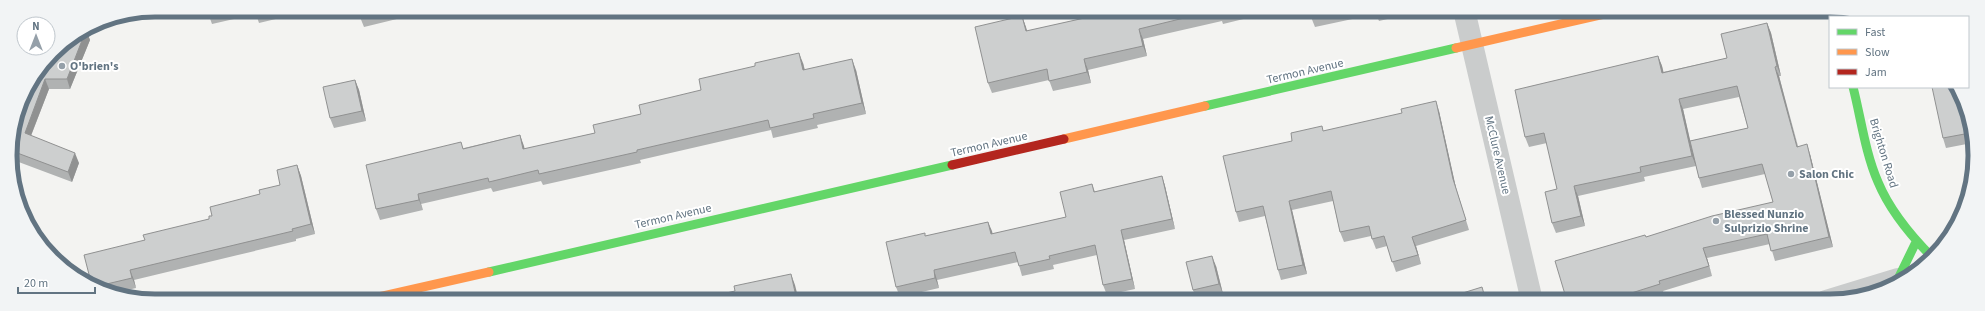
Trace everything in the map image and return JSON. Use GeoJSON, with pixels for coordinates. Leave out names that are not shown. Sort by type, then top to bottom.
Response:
{"type":"FeatureCollection","features":[{"type":"Feature","properties":{"kind":"street","name":"McClure Avenue"},"geometry":{"type":"LineString","coordinates":[[1466,17],[1530,294]]}},
{"type":"Feature","properties":{"kind":"street","name":"Termon Avenue"},"geometry":{"type":"LineString","coordinates":[[394,294],[1592,17]]}},
{"type":"Feature","properties":{"kind":"street","name":"Brighton Road"},"geometry":{"type":"LineString","coordinates":[[1853,88],[1870,157],[1883,193],[1916,242],[1927,253]]}},
{"type":"Feature","properties":{"kind":"street"},"geometry":{"type":"LineString","coordinates":[[1901,274],[1916,242]]}},
{"type":"Feature","properties":{"kind":"building"},"geometry":{"type":"Polygon","coordinates":[[[1022,17],[1026,31],[1089,17],[1188,17],[1139,29],[1143,46],[1084,59],[1087,72],[1049,81],[1047,69],[988,83],[975,27],[1022,17]]]}},
{"type":"Feature","properties":{"kind":"building"},"geometry":{"type":"Polygon","coordinates":[[[1767,23],[1777,66],[1775,67],[1797,147],[1807,144],[1829,237],[1771,251],[1767,234],[1703,248],[1709,266],[1659,281],[1660,284],[1628,294],[1565,294],[1555,261],[1645,235],[1646,237],[1712,216],[1773,202],[1762,164],[1699,178],[1690,141],[1748,128],[1737,86],[1679,99],[1692,156],[1640,167],[1641,172],[1574,186],[1581,216],[1552,223],[1545,192],[1557,189],[1544,133],[1525,137],[1515,90],[1658,56],[1662,73],[1727,58],[1721,34],[1767,23]]]}},
{"type":"Feature","properties":{"kind":"building"},"geometry":{"type":"Polygon","coordinates":[[[83,38],[67,79],[45,79],[25,133],[75,153],[68,172],[17,153],[17,146],[22,120],[28,102],[40,79],[58,58],[83,38]]]}},
{"type":"Feature","properties":{"kind":"building"},"geometry":{"type":"Polygon","coordinates":[[[799,53],[803,70],[852,59],[862,103],[813,114],[814,118],[770,128],[768,120],[539,174],[538,170],[489,182],[488,178],[418,194],[419,200],[376,209],[366,165],[461,142],[463,149],[520,135],[523,149],[595,133],[593,125],[641,114],[639,105],[701,90],[699,79],[755,66],[755,63],[799,53]]]}},
{"type":"Feature","properties":{"kind":"building"},"geometry":{"type":"Polygon","coordinates":[[[355,80],[362,111],[330,118],[323,87],[355,80]]]}},
{"type":"Feature","properties":{"kind":"building"},"geometry":{"type":"Polygon","coordinates":[[[1932,88],[1950,88],[1961,111],[1966,134],[1943,138],[1932,88]]]}},
{"type":"Feature","properties":{"kind":"building"},"geometry":{"type":"Polygon","coordinates":[[[1436,101],[1453,179],[1466,220],[1412,237],[1418,255],[1392,262],[1384,236],[1372,239],[1369,226],[1340,232],[1331,191],[1289,201],[1303,265],[1278,270],[1263,206],[1236,212],[1223,156],[1292,141],[1291,133],[1322,126],[1323,131],[1402,113],[1401,109],[1436,101]]]}},
{"type":"Feature","properties":{"kind":"building"},"geometry":{"type":"Polygon","coordinates":[[[297,165],[311,224],[292,229],[293,231],[130,270],[132,278],[105,284],[90,277],[84,255],[145,240],[143,235],[209,219],[209,216],[212,216],[210,207],[260,194],[259,190],[280,185],[277,170],[297,165]]]}},
{"type":"Feature","properties":{"kind":"building"},"geometry":{"type":"Polygon","coordinates":[[[1162,176],[1172,219],[1121,230],[1132,279],[1103,285],[1095,245],[1049,256],[1050,259],[1019,266],[1015,252],[934,270],[935,278],[896,287],[886,242],[925,233],[925,236],[988,222],[991,234],[1066,217],[1060,192],[1092,184],[1094,192],[1162,176]]]}},
{"type":"Feature","properties":{"kind":"building"},"geometry":{"type":"Polygon","coordinates":[[[1212,256],[1219,284],[1193,290],[1186,262],[1212,256]]]}},
{"type":"Feature","properties":{"kind":"building"},"geometry":{"type":"Polygon","coordinates":[[[791,274],[795,294],[722,294],[735,291],[734,286],[791,274]]]}},
{"type":"Feature","properties":{"kind":"building"},"geometry":{"type":"Polygon","coordinates":[[[1482,287],[1484,294],[1460,294],[1482,287]]]}},
{"type":"Feature","properties":{"kind":"traffic: fast"},"geometry":{"type":"LineString","coordinates":[[1205,106],[1456,48]]}},
{"type":"Feature","properties":{"kind":"traffic: fast"},"geometry":{"type":"LineString","coordinates":[[1853,88],[1870,159],[1878,182],[1883,193],[1902,223],[1928,252]]}},
{"type":"Feature","properties":{"kind":"traffic: fast"},"geometry":{"type":"LineString","coordinates":[[489,272],[952,165]]}},
{"type":"Feature","properties":{"kind":"traffic: fast"},"geometry":{"type":"LineString","coordinates":[[1900,274],[1916,242]]}},
{"type":"Feature","properties":{"kind":"traffic: slow"},"geometry":{"type":"LineString","coordinates":[[1456,48],[1591,17]]}},
{"type":"Feature","properties":{"kind":"traffic: slow"},"geometry":{"type":"LineString","coordinates":[[1064,139],[1205,106]]}},
{"type":"Feature","properties":{"kind":"traffic: slow"},"geometry":{"type":"LineString","coordinates":[[392,294],[489,272]]}},
{"type":"Feature","properties":{"kind":"traffic: jam"},"geometry":{"type":"LineString","coordinates":[[952,165],[1064,139]]}},
{"type":"Feature","properties":{"kind":"place","name":"O'brien's"},"geometry":{"type":"Point","coordinates":[62,66]}},
{"type":"Feature","properties":{"kind":"place","name":"Salon Chic"},"geometry":{"type":"Point","coordinates":[1791,174]}},
{"type":"Feature","properties":{"kind":"place","name":"Blessed Nunzio Sulprizio Shrine"},"geometry":{"type":"Point","coordinates":[1716,221]}}]}
